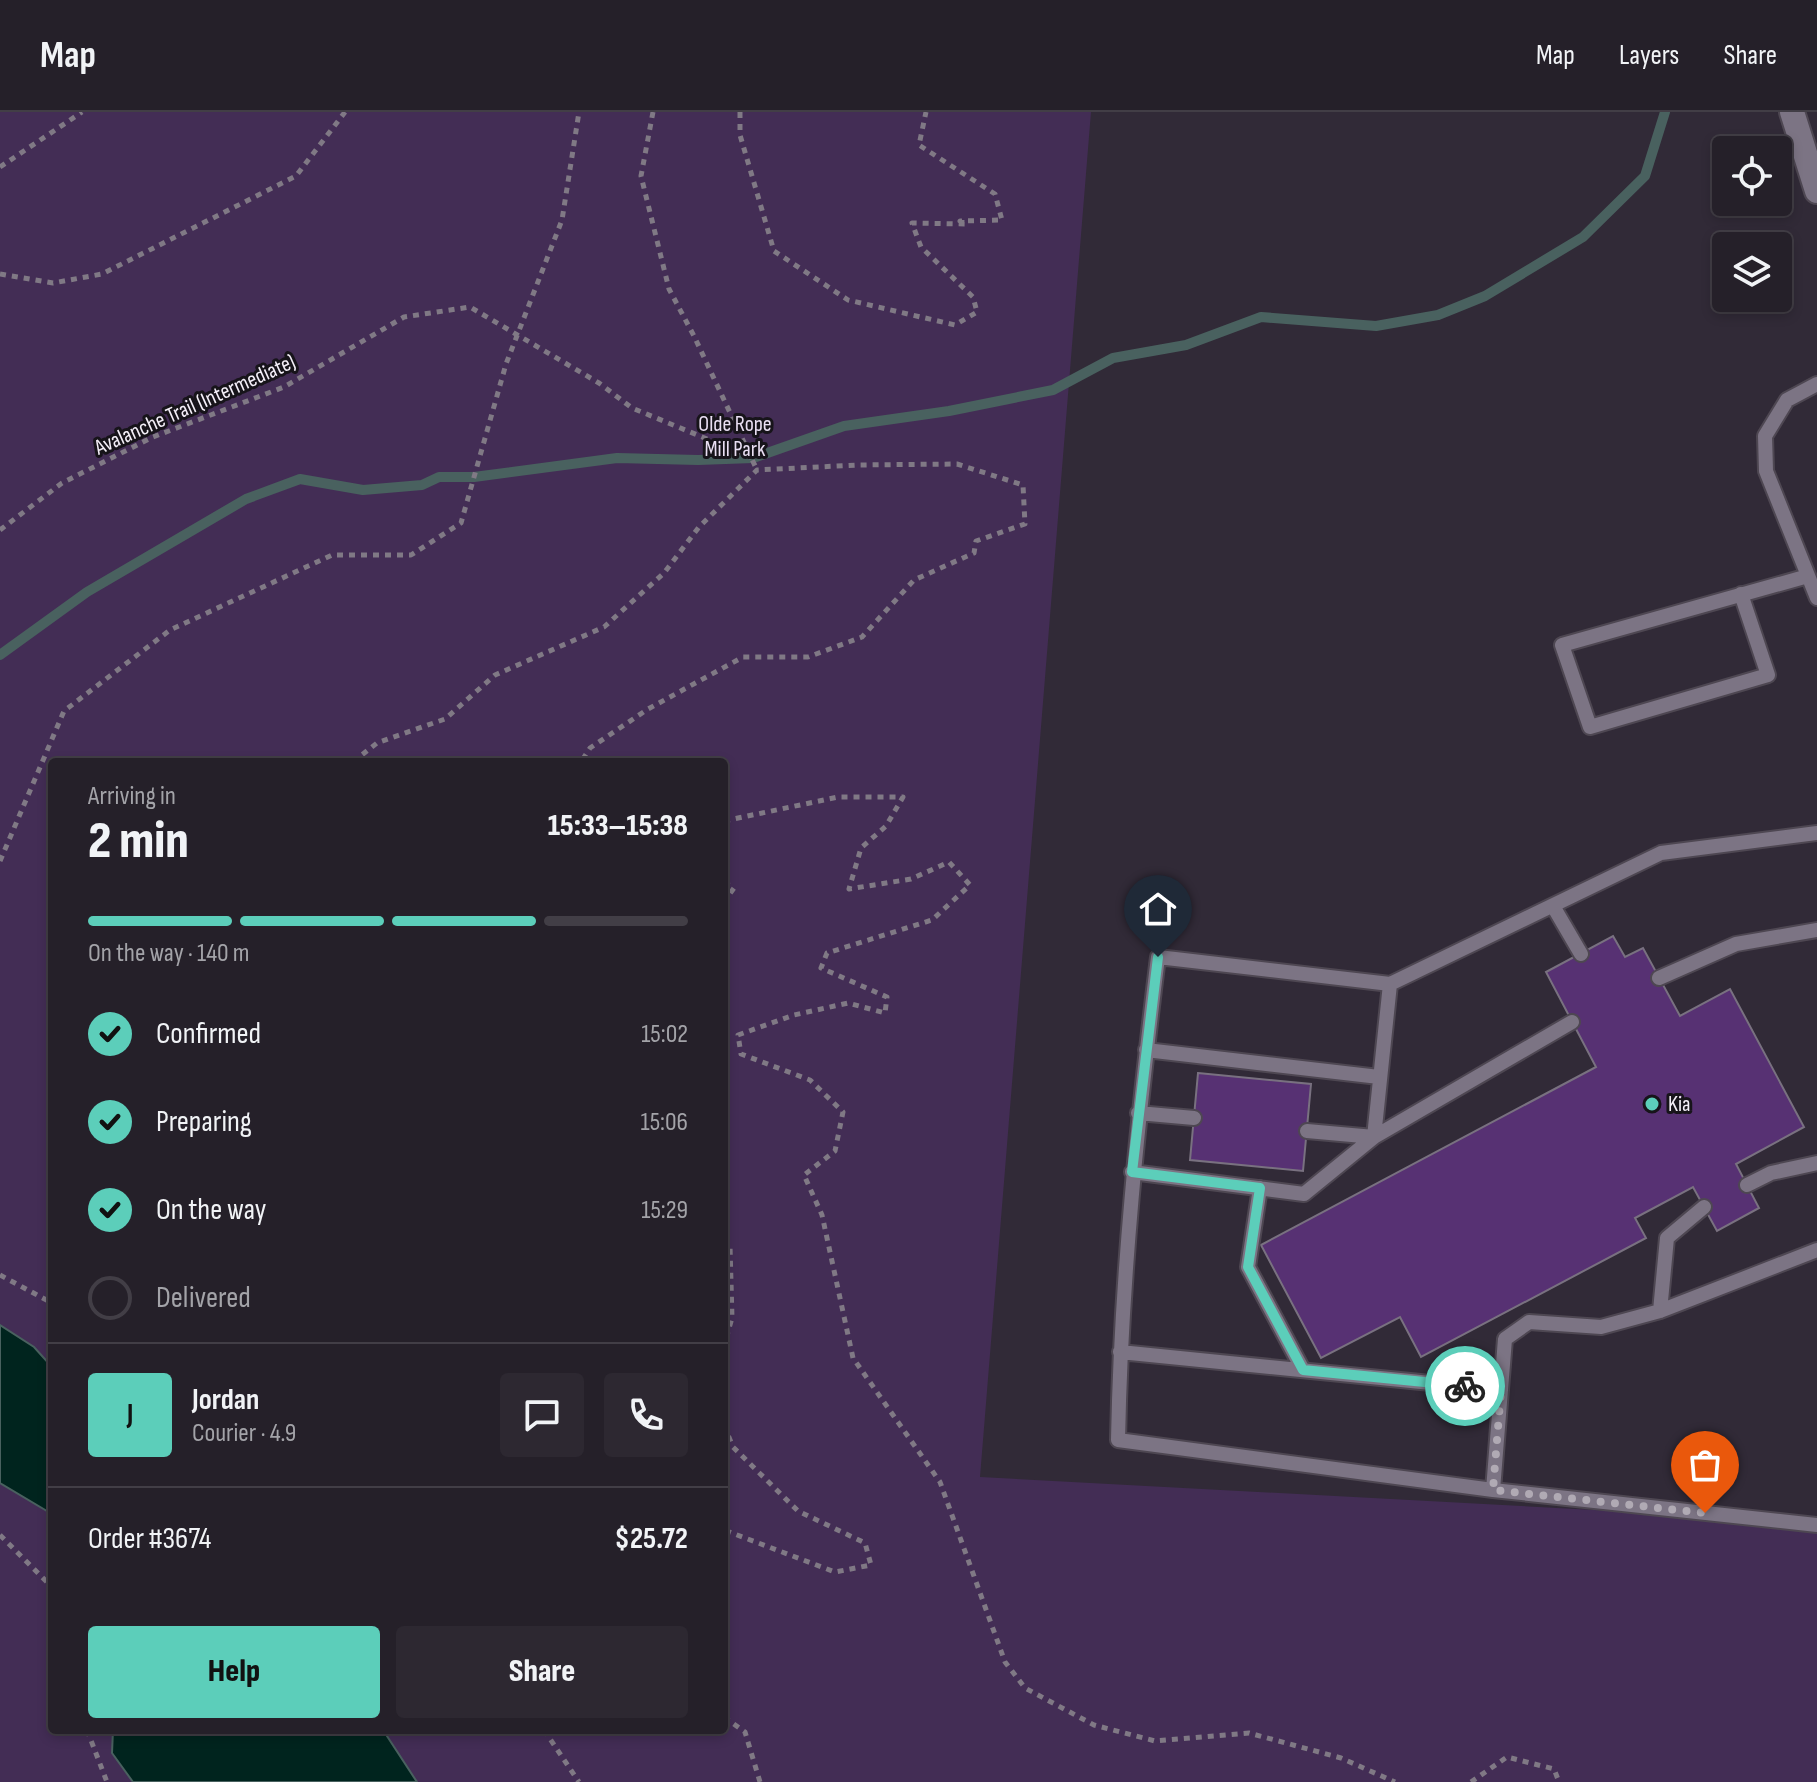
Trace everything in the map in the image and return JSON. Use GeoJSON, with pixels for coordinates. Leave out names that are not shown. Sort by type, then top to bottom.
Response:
{"type":"FeatureCollection","features":[{"type":"Feature","properties":{"kind":"street"},"geometry":{"type":"LineString","coordinates":[[1792,112],[1817,191]]}},
{"type":"Feature","properties":{"kind":"lane"},"geometry":{"type":"LineString","coordinates":[[1817,384],[1787,400],[1765,436],[1766,471],[1817,598]]}},
{"type":"Feature","properties":{"kind":"lane"},"geometry":{"type":"LineString","coordinates":[[1741,594],[1768,675],[1590,727],[1562,645],[1741,594],[1808,576]]}},
{"type":"Feature","properties":{"kind":"lane"},"geometry":{"type":"LineString","coordinates":[[1817,833],[1661,853],[1390,984],[1158,957],[1132,1172],[1120,1352],[1118,1440],[1493,1490],[1817,1525]]}},
{"type":"Feature","properties":{"kind":"lane"},"geometry":{"type":"LineString","coordinates":[[1553,906],[1581,954]]}},
{"type":"Feature","properties":{"kind":"lane"},"geometry":{"type":"LineString","coordinates":[[1659,978],[1736,944],[1817,930]]}},
{"type":"Feature","properties":{"kind":"lane"},"geometry":{"type":"LineString","coordinates":[[1374,1137],[1390,984]]}},
{"type":"Feature","properties":{"kind":"lane"},"geometry":{"type":"LineString","coordinates":[[1132,1172],[1304,1194],[1374,1137],[1572,1022]]}},
{"type":"Feature","properties":{"kind":"lane"},"geometry":{"type":"LineString","coordinates":[[1146,1050],[1379,1077]]}},
{"type":"Feature","properties":{"kind":"lane"},"geometry":{"type":"LineString","coordinates":[[1138,1113],[1194,1118]]}},
{"type":"Feature","properties":{"kind":"lane"},"geometry":{"type":"LineString","coordinates":[[1307,1131],[1374,1137]]}},
{"type":"Feature","properties":{"kind":"lane"},"geometry":{"type":"LineString","coordinates":[[1747,1185],[1771,1173],[1817,1163]]}},
{"type":"Feature","properties":{"kind":"lane"},"geometry":{"type":"LineString","coordinates":[[1260,1188],[1248,1267],[1303,1370]]}},
{"type":"Feature","properties":{"kind":"lane"},"geometry":{"type":"LineString","coordinates":[[1660,1311],[1667,1238],[1704,1207]]}},
{"type":"Feature","properties":{"kind":"lane"},"geometry":{"type":"LineString","coordinates":[[1493,1490],[1505,1339],[1529,1322],[1601,1327],[1660,1311],[1817,1250]]}},
{"type":"Feature","properties":{"kind":"lane"},"geometry":{"type":"LineString","coordinates":[[1120,1352],[1501,1390]]}},
{"type":"Feature","properties":{"kind":"path"},"geometry":{"type":"LineString","coordinates":[[0,167],[82,112]]}},
{"type":"Feature","properties":{"kind":"path"},"geometry":{"type":"LineString","coordinates":[[0,274],[53,283],[102,274],[116,268],[296,176],[345,112]]}},
{"type":"Feature","properties":{"kind":"path"},"geometry":{"type":"LineString","coordinates":[[0,861],[64,711],[170,630],[332,555],[411,555],[461,523],[506,364],[562,220],[579,112]]}},
{"type":"Feature","properties":{"kind":"path"},"geometry":{"type":"LineString","coordinates":[[653,112],[641,176],[669,289],[757,470]]}},
{"type":"Feature","properties":{"kind":"path"},"geometry":{"type":"LineString","coordinates":[[740,112],[740,135],[774,251],[848,300],[955,325],[977,312],[973,297],[921,247],[912,223],[967,224],[960,221],[1002,220],[995,194],[919,145],[926,112]]}},
{"type":"Feature","properties":{"kind":"path","name":"Avalanche Trail (Intermediate)"},"geometry":{"type":"LineString","coordinates":[[0,530],[62,483],[153,437],[284,387],[404,317],[470,307],[599,383],[632,408],[753,458]]}},
{"type":"Feature","properties":{"kind":"path"},"geometry":{"type":"LineString","coordinates":[[358,758],[377,743],[445,719],[495,675],[604,627],[664,573],[699,527],[757,470],[957,464],[1023,485],[1025,524],[976,541],[974,553],[914,580],[862,637],[808,657],[743,657],[648,709],[590,748],[584,758]]}},
{"type":"Feature","properties":{"kind":"path"},"geometry":{"type":"LineString","coordinates":[[728,820],[838,797],[903,797],[886,826],[861,848],[849,889],[911,879],[949,862],[970,885],[932,920],[827,953],[821,968],[887,997],[885,1013],[848,1003],[794,1015],[738,1035],[741,1054],[810,1080],[843,1112],[835,1151],[804,1175],[822,1215],[853,1358],[940,1482],[1005,1662],[1025,1688],[1094,1725],[1155,1741],[1249,1733],[1341,1758],[1395,1782]]}},
{"type":"Feature","properties":{"kind":"path"},"geometry":{"type":"LineString","coordinates":[[728,1244],[732,1318],[728,1332]]}},
{"type":"Feature","properties":{"kind":"path"},"geometry":{"type":"LineString","coordinates":[[0,1275],[48,1301]]}},
{"type":"Feature","properties":{"kind":"path"},"geometry":{"type":"LineString","coordinates":[[728,1435],[733,1447],[798,1511],[865,1543],[871,1565],[835,1572],[728,1532]]}},
{"type":"Feature","properties":{"kind":"path"},"geometry":{"type":"LineString","coordinates":[[0,1535],[48,1583]]}},
{"type":"Feature","properties":{"kind":"path"},"geometry":{"type":"LineString","coordinates":[[728,1720],[745,1732],[760,1782]]}},
{"type":"Feature","properties":{"kind":"path"},"geometry":{"type":"LineString","coordinates":[[89,1734],[107,1782]]}},
{"type":"Feature","properties":{"kind":"path"},"geometry":{"type":"LineString","coordinates":[[547,1734],[579,1782]]}},
{"type":"Feature","properties":{"kind":"path"},"geometry":{"type":"LineString","coordinates":[[1471,1782],[1507,1757],[1554,1769],[1559,1782]]}},
{"type":"Feature","properties":{"kind":"green space","name":"Olde Rope Mill Park"},"geometry":{"type":"Polygon","coordinates":[[[0,112],[1091,112],[980,1477],[1817,1522],[1817,1782],[0,1782],[0,112]]]}},
{"type":"Feature","properties":{"kind":"shaded area"},"geometry":{"type":"Polygon","coordinates":[[[0,1325],[34,1347],[48,1363],[48,1512],[0,1483],[0,1325]]]}},
{"type":"Feature","properties":{"kind":"shaded area"},"geometry":{"type":"Polygon","coordinates":[[[113,1734],[386,1734],[417,1782],[133,1782],[112,1753],[113,1734]]]}},
{"type":"Feature","properties":{"kind":"building"},"geometry":{"type":"Polygon","coordinates":[[[1613,936],[1625,957],[1643,948],[1680,1016],[1730,989],[1804,1127],[1736,1164],[1759,1208],[1717,1231],[1693,1187],[1635,1218],[1646,1238],[1421,1357],[1400,1317],[1321,1358],[1261,1245],[1596,1067],[1546,972],[1613,936]]]}},
{"type":"Feature","properties":{"kind":"building"},"geometry":{"type":"Polygon","coordinates":[[[1198,1073],[1311,1084],[1303,1171],[1190,1160],[1198,1073]]]}},
{"type":"Feature","properties":{"kind":"waterway"},"geometry":{"type":"LineString","coordinates":[[0,655],[87,592],[246,499],[300,479],[363,490],[422,485],[439,477],[474,477],[617,458],[753,458],[844,426],[949,411],[1053,390],[1113,358],[1186,345],[1261,317],[1376,326],[1438,315],[1485,296],[1583,237],[1645,176],[1665,112]]}},
{"type":"Feature","properties":{"kind":"way so far"},"geometry":{"type":"LineString","coordinates":[[1465,1386],[1501,1390],[1493,1490],[1705,1513]]}},
{"type":"Feature","properties":{"kind":"place","name":"Kia"},"geometry":{"type":"Point","coordinates":[1652,1104]}},
{"type":"Feature","properties":{"kind":"route"},"geometry":{"type":"LineString","coordinates":[[1158,957],[1132,1172],[1260,1188],[1248,1267],[1303,1370],[1465,1386]]}}]}
